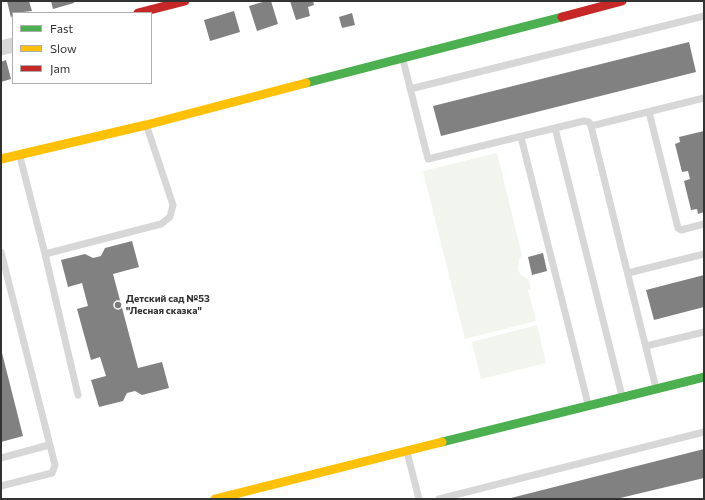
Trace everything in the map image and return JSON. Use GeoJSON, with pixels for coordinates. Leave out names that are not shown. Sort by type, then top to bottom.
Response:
{"type":"FeatureCollection","features":[{"type":"Feature","properties":{"kind":"street"},"geometry":{"type":"LineString","coordinates":[[133,1],[137,12]]}},
{"type":"Feature","properties":{"kind":"street"},"geometry":{"type":"LineString","coordinates":[[141,12],[185,1]]}},
{"type":"Feature","properties":{"kind":"street"},"geometry":{"type":"LineString","coordinates":[[1,159],[146,125],[622,1]]}},
{"type":"Feature","properties":{"kind":"street"},"geometry":{"type":"LineString","coordinates":[[1,48],[12,45]]}},
{"type":"Feature","properties":{"kind":"street"},"geometry":{"type":"LineString","coordinates":[[215,499],[255,494],[407,452],[704,377]]}},
{"type":"Feature","properties":{"kind":"lane"},"geometry":{"type":"LineString","coordinates":[[410,89],[704,16]]}},
{"type":"Feature","properties":{"kind":"lane"},"geometry":{"type":"LineString","coordinates":[[402,58],[428,159],[584,121],[589,122],[657,389]]}},
{"type":"Feature","properties":{"kind":"lane"},"geometry":{"type":"LineString","coordinates":[[591,126],[704,98]]}},
{"type":"Feature","properties":{"kind":"lane"},"geometry":{"type":"LineString","coordinates":[[649,112],[678,228],[680,230],[704,224]]}},
{"type":"Feature","properties":{"kind":"lane"},"geometry":{"type":"LineString","coordinates":[[45,254],[161,224],[170,217],[173,205],[146,125]]}},
{"type":"Feature","properties":{"kind":"lane"},"geometry":{"type":"LineString","coordinates":[[555,128],[623,398]]}},
{"type":"Feature","properties":{"kind":"lane"},"geometry":{"type":"LineString","coordinates":[[522,137],[589,406]]}},
{"type":"Feature","properties":{"kind":"lane"},"geometry":{"type":"LineString","coordinates":[[19,154],[45,254],[78,394]]}},
{"type":"Feature","properties":{"kind":"lane"},"geometry":{"type":"LineString","coordinates":[[1,252],[54,465],[52,473],[1,486]]}},
{"type":"Feature","properties":{"kind":"lane"},"geometry":{"type":"LineString","coordinates":[[628,273],[704,254]]}},
{"type":"Feature","properties":{"kind":"lane"},"geometry":{"type":"LineString","coordinates":[[646,346],[704,332]]}},
{"type":"Feature","properties":{"kind":"lane"},"geometry":{"type":"LineString","coordinates":[[439,499],[704,432]]}},
{"type":"Feature","properties":{"kind":"lane"},"geometry":{"type":"LineString","coordinates":[[1,458],[49,445]]}},
{"type":"Feature","properties":{"kind":"lane"},"geometry":{"type":"LineString","coordinates":[[407,452],[419,499]]}},
{"type":"Feature","properties":{"kind":"shaded area"},"geometry":{"type":"Polygon","coordinates":[[[497,153],[522,255],[519,259],[518,269],[520,274],[528,279],[531,289],[528,290],[536,321],[465,339],[423,171],[497,153]]]}},
{"type":"Feature","properties":{"kind":"shaded area"},"geometry":{"type":"Polygon","coordinates":[[[537,325],[546,363],[481,379],[472,342],[537,325]]]}},
{"type":"Feature","properties":{"kind":"building"},"geometry":{"type":"Polygon","coordinates":[[[7,1],[29,1],[32,11],[12,12],[11,18],[7,1]]]}},
{"type":"Feature","properties":{"kind":"building"},"geometry":{"type":"Polygon","coordinates":[[[51,1],[74,1],[74,3],[53,9],[51,1]]]}},
{"type":"Feature","properties":{"kind":"building"},"geometry":{"type":"Polygon","coordinates":[[[271,1],[278,24],[257,31],[249,6],[271,1]]]}},
{"type":"Feature","properties":{"kind":"building"},"geometry":{"type":"Polygon","coordinates":[[[290,1],[313,1],[314,5],[308,7],[310,16],[296,20],[290,1]]]}},
{"type":"Feature","properties":{"kind":"building"},"geometry":{"type":"Polygon","coordinates":[[[234,11],[240,32],[210,41],[204,20],[234,11]]]}},
{"type":"Feature","properties":{"kind":"building"},"geometry":{"type":"Polygon","coordinates":[[[352,13],[355,25],[342,28],[339,17],[352,13]]]}},
{"type":"Feature","properties":{"kind":"building"},"geometry":{"type":"Polygon","coordinates":[[[689,42],[696,72],[441,136],[433,106],[689,42]]]}},
{"type":"Feature","properties":{"kind":"building"},"geometry":{"type":"Polygon","coordinates":[[[6,60],[11,79],[1,82],[1,62],[6,60]]]}},
{"type":"Feature","properties":{"kind":"building"},"geometry":{"type":"Polygon","coordinates":[[[704,131],[704,212],[698,214],[697,209],[691,210],[684,181],[690,179],[688,171],[682,172],[675,144],[680,142],[679,137],[704,131]]]}},
{"type":"Feature","properties":{"kind":"building"},"geometry":{"type":"Polygon","coordinates":[[[132,241],[139,267],[113,274],[138,368],[162,362],[169,388],[142,395],[135,391],[127,393],[123,401],[99,407],[91,380],[106,376],[100,357],[91,360],[77,309],[88,306],[82,283],[68,287],[61,260],[85,254],[93,258],[101,256],[105,248],[132,241]]]}},
{"type":"Feature","properties":{"kind":"building"},"geometry":{"type":"Polygon","coordinates":[[[543,253],[547,271],[532,275],[528,257],[543,253]]]}},
{"type":"Feature","properties":{"kind":"building"},"geometry":{"type":"Polygon","coordinates":[[[704,275],[704,307],[654,320],[646,290],[704,275]]]}},
{"type":"Feature","properties":{"kind":"building"},"geometry":{"type":"Polygon","coordinates":[[[1,349],[23,436],[1,442],[1,349]]]}},
{"type":"Feature","properties":{"kind":"building"},"geometry":{"type":"Polygon","coordinates":[[[704,449],[704,478],[616,499],[507,499],[704,449]]]}},
{"type":"Feature","properties":{"kind":"traffic: fast"},"geometry":{"type":"LineString","coordinates":[[306,83],[562,17]]}},
{"type":"Feature","properties":{"kind":"traffic: fast"},"geometry":{"type":"LineString","coordinates":[[442,442],[704,377]]}},
{"type":"Feature","properties":{"kind":"traffic: slow"},"geometry":{"type":"LineString","coordinates":[[1,159],[146,125],[306,83]]}},
{"type":"Feature","properties":{"kind":"traffic: slow"},"geometry":{"type":"LineString","coordinates":[[215,499],[442,442]]}},
{"type":"Feature","properties":{"kind":"traffic: jam"},"geometry":{"type":"LineString","coordinates":[[142,12],[185,1]]}},
{"type":"Feature","properties":{"kind":"traffic: jam"},"geometry":{"type":"LineString","coordinates":[[562,17],[622,1]]}},
{"type":"Feature","properties":{"kind":"place","name":"Детский сад №53 \"Лесная сказка\""},"geometry":{"type":"Point","coordinates":[118,305]}}]}
